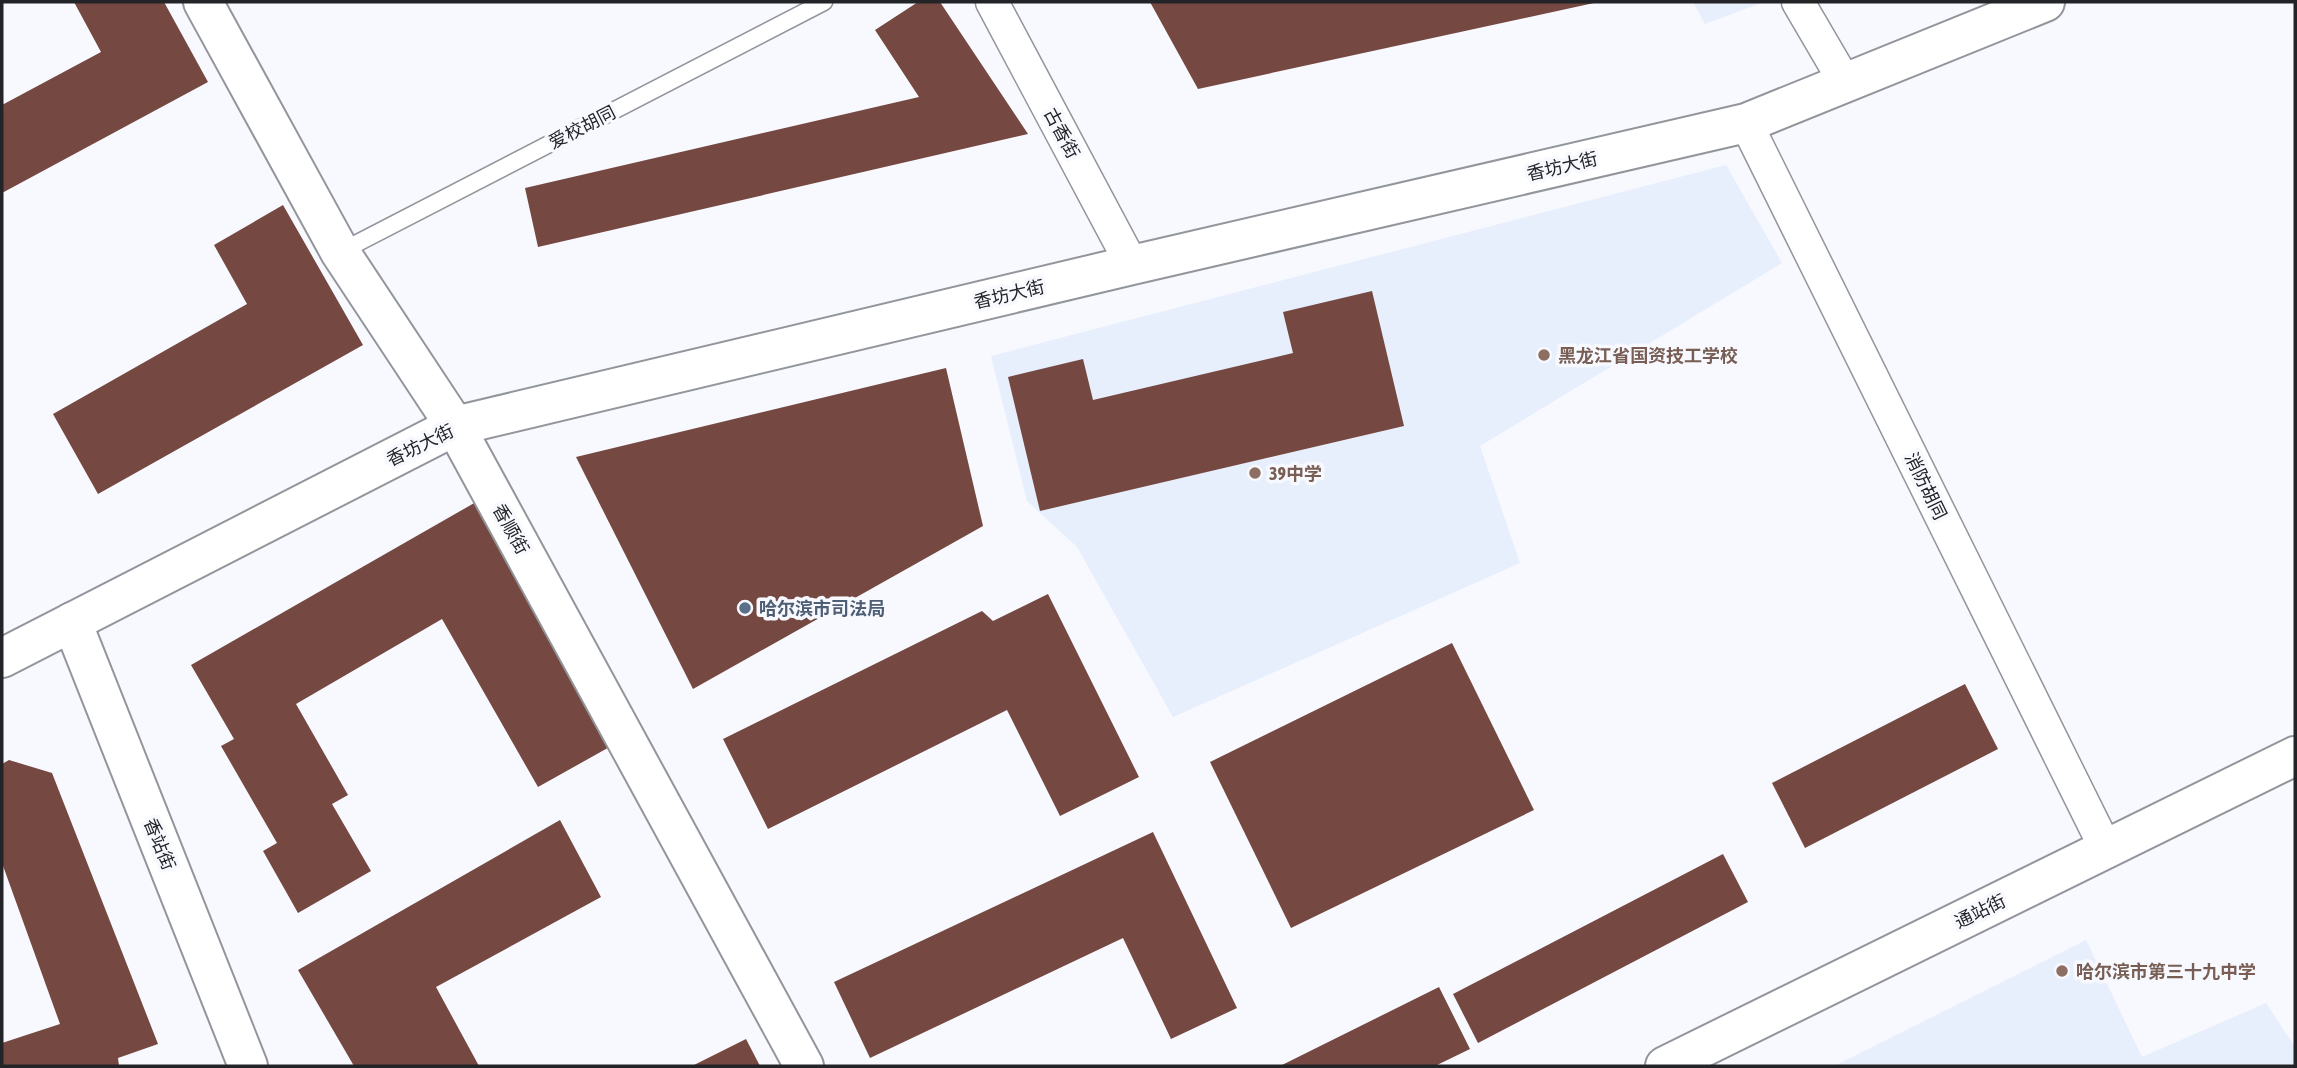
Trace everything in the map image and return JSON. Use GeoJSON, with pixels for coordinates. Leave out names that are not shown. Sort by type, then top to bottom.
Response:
{"type":"FeatureCollection","features":[{"type":"Feature","properties":{"kind":"street","name":"香顺街"},"geometry":{"type":"LineString","coordinates":[[202,2],[340,252],[455,426],[804,1066]]}},
{"type":"Feature","properties":{"kind":"street","name":"古香街"},"geometry":{"type":"LineString","coordinates":[[992,2],[1132,265]]}},
{"type":"Feature","properties":{"kind":"street"},"geometry":{"type":"LineString","coordinates":[[1798,2],[1846,84]]}},
{"type":"Feature","properties":{"kind":"street","name":"香坊大街"},"geometry":{"type":"LineString","coordinates":[[2,658],[455,426],[1746,123],[2045,2]]}},
{"type":"Feature","properties":{"kind":"street","name":"消防胡同"},"geometry":{"type":"LineString","coordinates":[[1746,123],[2106,849]]}},
{"type":"Feature","properties":{"kind":"street","name":"香站街"},"geometry":{"type":"LineString","coordinates":[[72,622],[248,1066]]}},
{"type":"Feature","properties":{"kind":"street","name":"通站街"},"geometry":{"type":"LineString","coordinates":[[1665,1066],[2295,756]]}},
{"type":"Feature","properties":{"kind":"lane","name":"爱校胡同"},"geometry":{"type":"LineString","coordinates":[[340,252],[824,2]]}},
{"type":"Feature","properties":{"kind":"shaded area"},"geometry":{"type":"Polygon","coordinates":[[[1693,2],[1764,2],[1705,24],[1693,2]]]}},
{"type":"Feature","properties":{"kind":"shaded area","name":"39中学"},"geometry":{"type":"Polygon","coordinates":[[[1726,165],[1782,263],[1480,446],[1520,563],[1173,717],[1077,547],[1027,501],[991,356],[1726,165]]]}},
{"type":"Feature","properties":{"kind":"shaded area","name":"哈尔滨市第三十九中学"},"geometry":{"type":"Polygon","coordinates":[[[2086,940],[2142,1057],[2266,1003],[2295,1047],[2295,1066],[1834,1066],[2086,940]]]}},
{"type":"Feature","properties":{"kind":"building"},"geometry":{"type":"Polygon","coordinates":[[[74,2],[164,2],[208,82],[2,193],[2,105],[101,52],[74,2]]]}},
{"type":"Feature","properties":{"kind":"building"},"geometry":{"type":"Polygon","coordinates":[[[918,2],[940,2],[1028,134],[538,247],[525,188],[919,97],[875,30],[918,2]]]}},
{"type":"Feature","properties":{"kind":"building"},"geometry":{"type":"Polygon","coordinates":[[[1150,2],[1593,2],[1594,3],[1198,89],[1150,2]]]}},
{"type":"Feature","properties":{"kind":"building"},"geometry":{"type":"Polygon","coordinates":[[[283,205],[363,345],[98,494],[53,414],[247,304],[214,245],[283,205]]]}},
{"type":"Feature","properties":{"kind":"building"},"geometry":{"type":"Polygon","coordinates":[[[1372,291],[1404,426],[1040,511],[1008,377],[1083,359],[1093,400],[1293,353],[1283,312],[1372,291]]]}},
{"type":"Feature","properties":{"kind":"building","name":"哈尔滨市司法局"},"geometry":{"type":"Polygon","coordinates":[[[946,368],[983,526],[693,689],[576,457],[946,368]]]}},
{"type":"Feature","properties":{"kind":"building"},"geometry":{"type":"Polygon","coordinates":[[[483,498],[622,740],[538,787],[442,619],[296,704],[348,795],[332,804],[371,871],[298,913],[263,851],[277,843],[221,746],[234,739],[191,665],[483,498]]]}},
{"type":"Feature","properties":{"kind":"building"},"geometry":{"type":"Polygon","coordinates":[[[1048,594],[1139,777],[1060,816],[1007,710],[768,829],[723,739],[982,611],[993,621],[1048,594]]]}},
{"type":"Feature","properties":{"kind":"building"},"geometry":{"type":"Polygon","coordinates":[[[1452,643],[1534,810],[1291,928],[1210,762],[1452,643]]]}},
{"type":"Feature","properties":{"kind":"building"},"geometry":{"type":"Polygon","coordinates":[[[1965,684],[1998,749],[1805,848],[1772,783],[1965,684]]]}},
{"type":"Feature","properties":{"kind":"building"},"geometry":{"type":"Polygon","coordinates":[[[9,760],[52,773],[158,1044],[118,1058],[119,1066],[2,1066],[2,1043],[60,1024],[2,863],[2,764],[9,760]]]}},
{"type":"Feature","properties":{"kind":"building"},"geometry":{"type":"Polygon","coordinates":[[[560,820],[601,897],[436,987],[479,1066],[354,1066],[298,970],[560,820]]]}},
{"type":"Feature","properties":{"kind":"building"},"geometry":{"type":"Polygon","coordinates":[[[1153,832],[1237,1008],[1171,1039],[1123,938],[870,1058],[834,982],[1153,832]]]}},
{"type":"Feature","properties":{"kind":"building"},"geometry":{"type":"Polygon","coordinates":[[[1723,854],[1748,902],[1478,1043],[1453,994],[1723,854]]]}},
{"type":"Feature","properties":{"kind":"building"},"geometry":{"type":"Polygon","coordinates":[[[1439,987],[1470,1049],[1435,1066],[1280,1066],[1439,987]]]}},
{"type":"Feature","properties":{"kind":"building"},"geometry":{"type":"Polygon","coordinates":[[[746,1039],[760,1066],[692,1066],[746,1039]]]}},
{"type":"Feature","properties":{"kind":"place","name":"黑龙江省国资技工学校"},"geometry":{"type":"Point","coordinates":[1544,355]}},
{"type":"Feature","properties":{"kind":"place","name":"39中学"},"geometry":{"type":"Point","coordinates":[1255,473]}},
{"type":"Feature","properties":{"kind":"place","name":"哈尔滨市司法局"},"geometry":{"type":"Point","coordinates":[745,608]}},
{"type":"Feature","properties":{"kind":"place","name":"哈尔滨市第三十九中学"},"geometry":{"type":"Point","coordinates":[2062,971]}}]}
